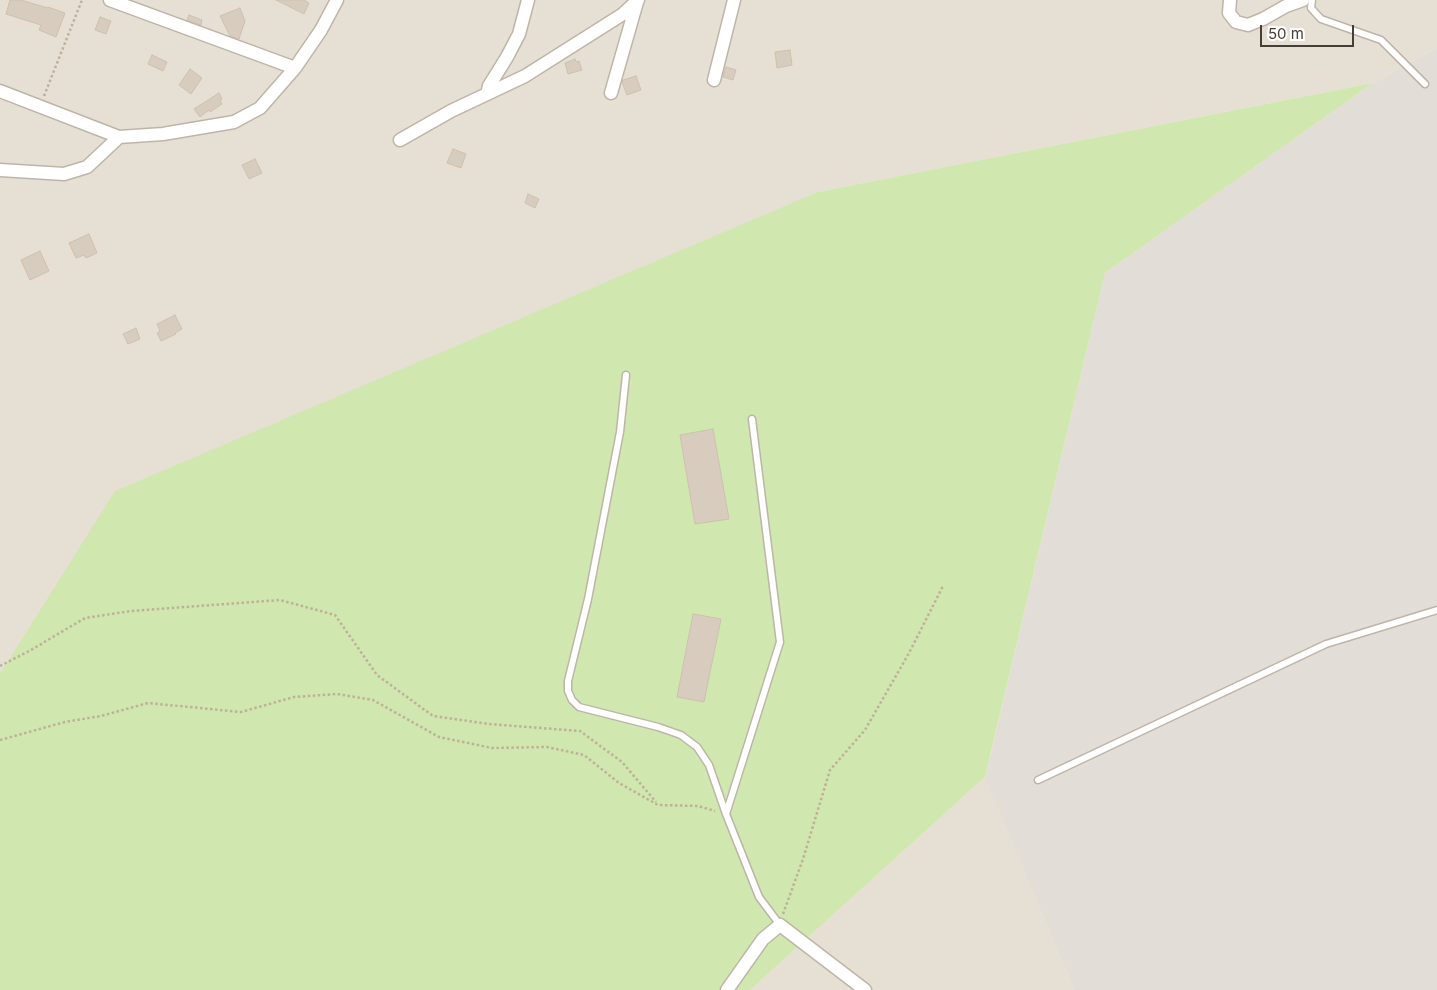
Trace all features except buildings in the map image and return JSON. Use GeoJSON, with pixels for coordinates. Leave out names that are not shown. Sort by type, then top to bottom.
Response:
{"type":"FeatureCollection","features":[{"type":"Feature","properties":{"kind":"street"},"geometry":{"type":"LineString","coordinates":[[110,0],[295,68]]}},
{"type":"Feature","properties":{"kind":"street"},"geometry":{"type":"LineString","coordinates":[[0,91],[119,137],[162,134],[234,122],[260,108],[295,68],[321,30],[338,0]]}},
{"type":"Feature","properties":{"kind":"street"},"geometry":{"type":"LineString","coordinates":[[487,94],[519,34],[528,0]]}},
{"type":"Feature","properties":{"kind":"street"},"geometry":{"type":"LineString","coordinates":[[714,80],[734,0]]}},
{"type":"Feature","properties":{"kind":"street"},"geometry":{"type":"LineString","coordinates":[[1230,0],[1229,13],[1236,22],[1248,25],[1286,6],[1303,0]]}},
{"type":"Feature","properties":{"kind":"street"},"geometry":{"type":"LineString","coordinates":[[400,140],[450,111],[524,76],[623,14],[637,1]]}},
{"type":"Feature","properties":{"kind":"street"},"geometry":{"type":"LineString","coordinates":[[611,93],[637,1]]}},
{"type":"Feature","properties":{"kind":"street"},"geometry":{"type":"LineString","coordinates":[[0,170],[64,174],[87,167],[119,137]]}},
{"type":"Feature","properties":{"kind":"street"},"geometry":{"type":"LineString","coordinates":[[727,990],[763,940],[780,925],[865,990]]}},
{"type":"Feature","properties":{"kind":"lane"},"geometry":{"type":"LineString","coordinates":[[1312,0],[1311,8],[1321,19],[1381,40],[1425,84]]}},
{"type":"Feature","properties":{"kind":"lane"},"geometry":{"type":"LineString","coordinates":[[626,374],[620,432],[588,599],[568,681],[568,691],[572,700],[579,707],[658,727],[681,735],[696,747],[709,765],[726,814],[760,897],[780,925]]}},
{"type":"Feature","properties":{"kind":"lane"},"geometry":{"type":"LineString","coordinates":[[726,814],[780,642],[752,419]]}},
{"type":"Feature","properties":{"kind":"lane"},"geometry":{"type":"LineString","coordinates":[[1038,780],[1326,644],[1437,610]]}},
{"type":"Feature","properties":{"kind":"path"},"geometry":{"type":"LineString","coordinates":[[40,106],[82,0]]}},
{"type":"Feature","properties":{"kind":"path"},"geometry":{"type":"LineString","coordinates":[[780,925],[830,770],[864,730],[909,653],[943,586]]}},
{"type":"Feature","properties":{"kind":"path"},"geometry":{"type":"LineString","coordinates":[[0,666],[85,618],[131,611],[280,600],[335,615],[378,675],[433,716],[489,724],[580,732],[622,762],[658,806]]}},
{"type":"Feature","properties":{"kind":"path"},"geometry":{"type":"LineString","coordinates":[[0,740],[65,722],[101,716],[148,703],[241,712],[294,697],[337,694],[373,700],[439,737],[492,748],[547,747],[584,755],[619,782],[658,806],[698,806],[726,814]]}},
{"type":"Feature","properties":{"kind":"shaded area"},"geometry":{"type":"Polygon","coordinates":[[[0,0],[1437,0],[1437,48],[1373,83],[818,192],[0,674],[0,0]]]}},
{"type":"Feature","properties":{"kind":"shaded area"},"geometry":{"type":"Polygon","coordinates":[[[1437,48],[1437,990],[1074,990],[985,778],[1105,273],[1373,83],[1437,48]]]}},
{"type":"Feature","properties":{"kind":"shaded area"},"geometry":{"type":"Polygon","coordinates":[[[985,777],[1074,990],[750,990],[985,777]]]}},
{"type":"Feature","properties":{"kind":"green space"},"geometry":{"type":"Polygon","coordinates":[[[1373,83],[1105,273],[985,777],[750,990],[0,990],[0,674],[115,491],[818,192],[1373,83]]]}}]}
